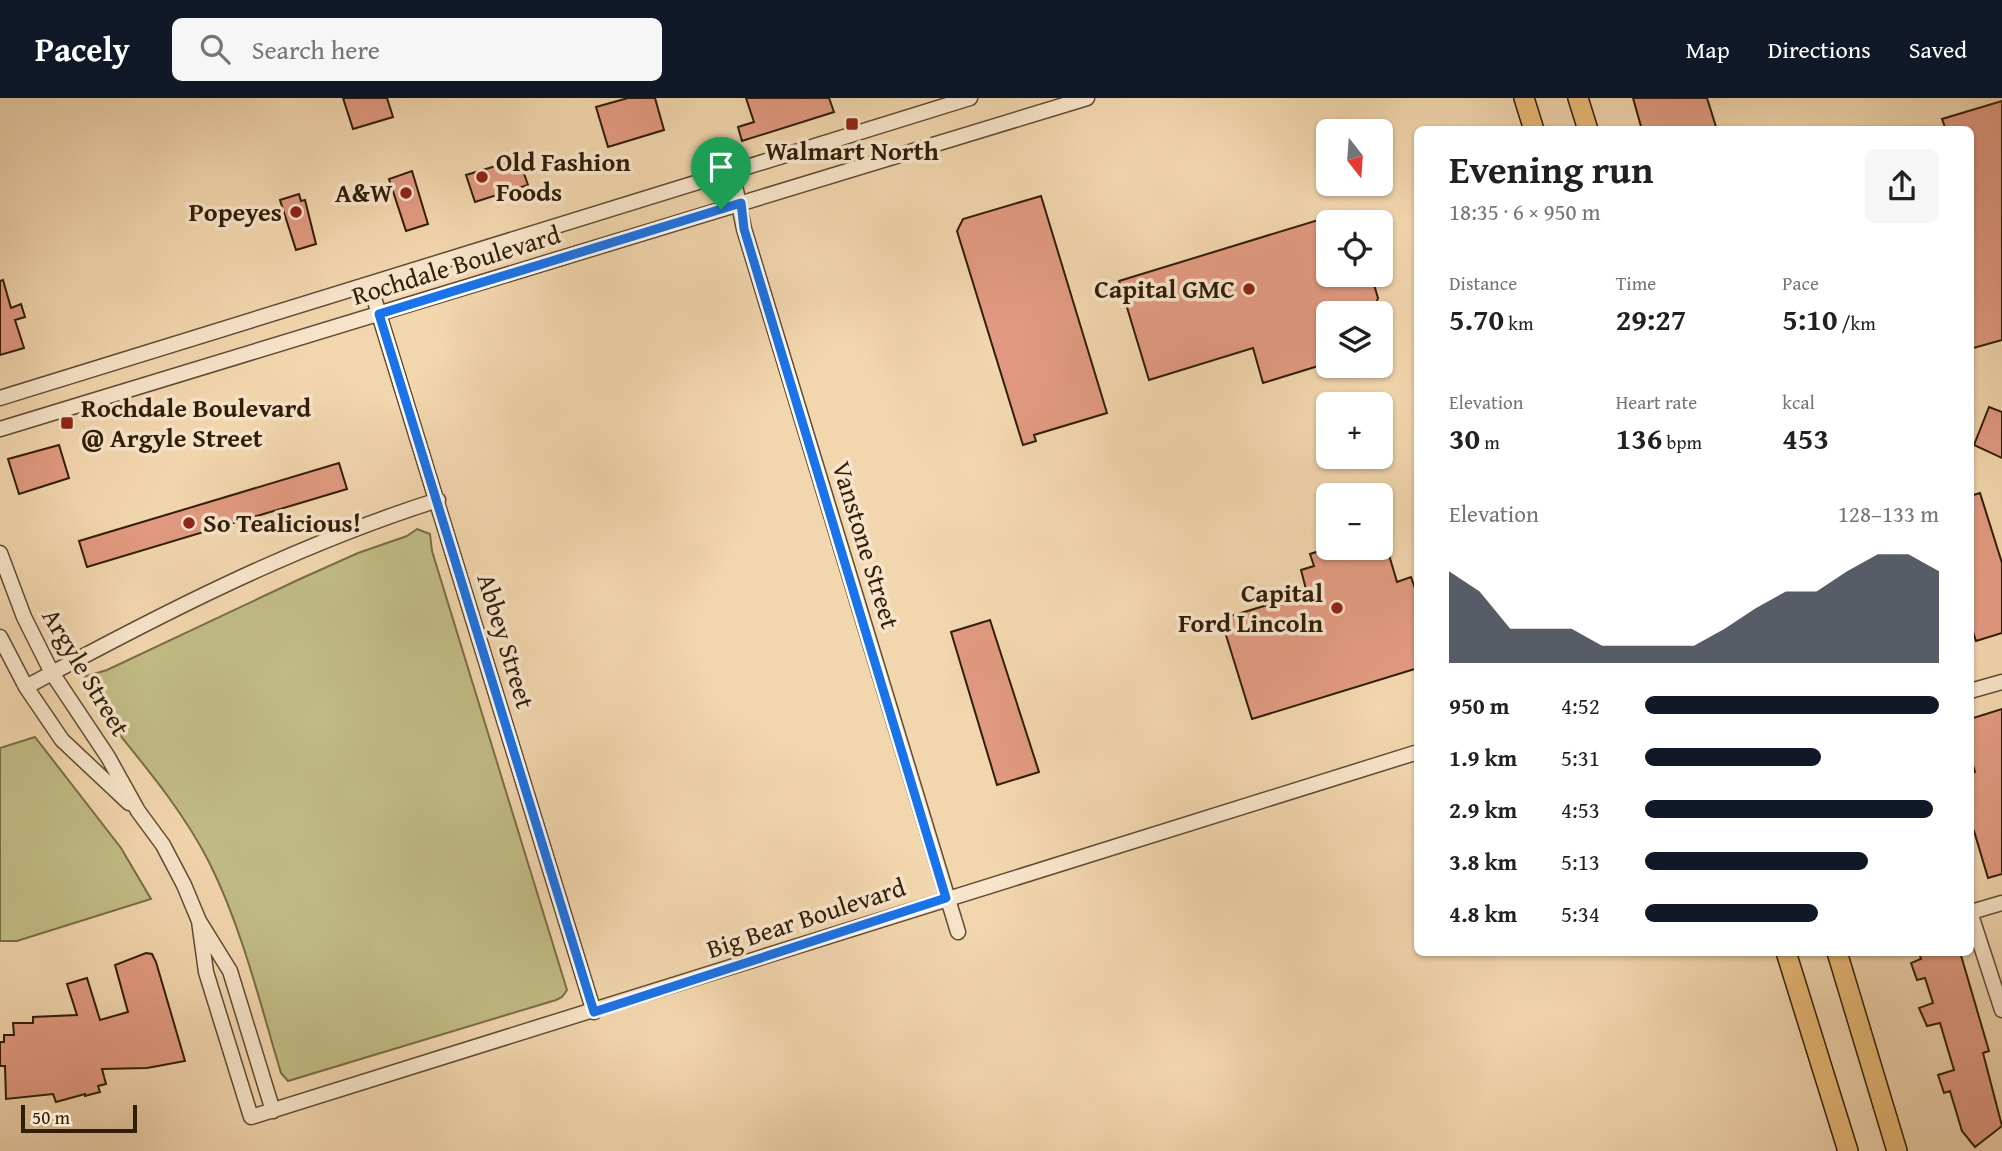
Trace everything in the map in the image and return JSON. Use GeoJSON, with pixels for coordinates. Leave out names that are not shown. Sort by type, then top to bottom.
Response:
{"type":"FeatureCollection","features":[{"type":"Feature","properties":{"kind":"main road"},"geometry":{"type":"LineString","coordinates":[[1524,98],[1533,126]]}},
{"type":"Feature","properties":{"kind":"main road"},"geometry":{"type":"LineString","coordinates":[[1578,98],[1587,126]]}},
{"type":"Feature","properties":{"kind":"main road"},"geometry":{"type":"LineString","coordinates":[[1787,956],[1848,1151]]}},
{"type":"Feature","properties":{"kind":"main road"},"geometry":{"type":"LineString","coordinates":[[1838,956],[1897,1151]]}},
{"type":"Feature","properties":{"kind":"street","name":"Rochdale Boulevard"},"geometry":{"type":"LineString","coordinates":[[0,398],[970,98]]}},
{"type":"Feature","properties":{"kind":"street","name":"Rochdale Boulevard"},"geometry":{"type":"LineString","coordinates":[[0,429],[1087,98]]}},
{"type":"Feature","properties":{"kind":"street","name":"Vanstone Street"},"geometry":{"type":"LineString","coordinates":[[732,171],[741,203],[744,229],[958,932]]}},
{"type":"Feature","properties":{"kind":"street","name":"Abbey Street"},"geometry":{"type":"LineString","coordinates":[[370,285],[594,1012]]}},
{"type":"Feature","properties":{"kind":"street"},"geometry":{"type":"LineString","coordinates":[[26,687],[173,609],[322,540],[438,500]]}},
{"type":"Feature","properties":{"kind":"street","name":"Argyle Street"},"geometry":{"type":"LineString","coordinates":[[0,553],[24,617],[52,673],[108,757],[138,811],[163,845],[199,921],[230,971],[273,1111]]}},
{"type":"Feature","properties":{"kind":"street","name":"Argyle Street"},"geometry":{"type":"LineString","coordinates":[[0,637],[26,687],[62,740],[138,811]]}},
{"type":"Feature","properties":{"kind":"street"},"geometry":{"type":"LineString","coordinates":[[1974,690],[2002,682]]}},
{"type":"Feature","properties":{"kind":"street","name":"Big Bear Boulevard"},"geometry":{"type":"LineString","coordinates":[[251,1118],[1414,753]]}},
{"type":"Feature","properties":{"kind":"street"},"geometry":{"type":"LineString","coordinates":[[1974,911],[2002,903]]}},
{"type":"Feature","properties":{"kind":"street","name":"Argyle Street"},"geometry":{"type":"LineString","coordinates":[[199,921],[206,972],[251,1118]]}},
{"type":"Feature","properties":{"kind":"street"},"geometry":{"type":"LineString","coordinates":[[1974,921],[2002,1010]]}},
{"type":"Feature","properties":{"kind":"shaded area"},"geometry":{"type":"Polygon","coordinates":[[[417,529],[430,534],[432,551],[567,990],[556,1000],[288,1081],[281,1073],[241,939],[209,862],[168,796],[88,695],[83,681],[86,676],[107,670],[300,579],[358,553],[407,536],[417,529]]]}},
{"type":"Feature","properties":{"kind":"shaded area"},"geometry":{"type":"Polygon","coordinates":[[[35,737],[121,848],[151,899],[17,941],[0,941],[0,748],[35,737]]]}},
{"type":"Feature","properties":{"kind":"building"},"geometry":{"type":"Polygon","coordinates":[[[343,98],[387,98],[393,117],[353,129],[343,98]]]}},
{"type":"Feature","properties":{"kind":"building"},"geometry":{"type":"Polygon","coordinates":[[[628,98],[655,98],[664,130],[608,147],[596,107],[628,98]]]}},
{"type":"Feature","properties":{"kind":"building"},"geometry":{"type":"Polygon","coordinates":[[[746,98],[829,98],[834,112],[742,141],[738,127],[754,122],[746,98]]]}},
{"type":"Feature","properties":{"kind":"building"},"geometry":{"type":"Polygon","coordinates":[[[1633,98],[1707,98],[1716,126],[1641,126],[1633,98]]]}},
{"type":"Feature","properties":{"kind":"building"},"geometry":{"type":"Polygon","coordinates":[[[2002,101],[2002,340],[1974,348],[1974,126],[1945,126],[1942,119],[2002,101]]]}},
{"type":"Feature","properties":{"kind":"building"},"geometry":{"type":"Polygon","coordinates":[[[519,159],[528,185],[475,202],[466,175],[519,159]]]}},
{"type":"Feature","properties":{"kind":"building","name":"A&W"},"geometry":{"type":"Polygon","coordinates":[[[412,171],[428,224],[406,231],[389,179],[412,171]]]}},
{"type":"Feature","properties":{"kind":"building","name":"Popeyes"},"geometry":{"type":"Polygon","coordinates":[[[299,194],[301,201],[305,200],[316,244],[296,250],[280,200],[299,194]]]}},
{"type":"Feature","properties":{"kind":"building"},"geometry":{"type":"Polygon","coordinates":[[[1041,196],[1107,413],[1034,435],[1036,441],[1023,445],[957,231],[963,219],[1041,196]]]}},
{"type":"Feature","properties":{"kind":"building","name":"Capital GMC"},"geometry":{"type":"Polygon","coordinates":[[[1316,221],[1316,287],[1375,287],[1378,298],[1377,301],[1316,301],[1316,367],[1263,383],[1253,348],[1149,380],[1119,281],[1316,221]]]}},
{"type":"Feature","properties":{"kind":"building"},"geometry":{"type":"Polygon","coordinates":[[[3,280],[11,308],[21,304],[25,317],[15,320],[24,348],[0,355],[0,281],[3,280]]]}},
{"type":"Feature","properties":{"kind":"building"},"geometry":{"type":"Polygon","coordinates":[[[1989,407],[2002,412],[2002,458],[1974,445],[1989,407]]]}},
{"type":"Feature","properties":{"kind":"building"},"geometry":{"type":"Polygon","coordinates":[[[59,445],[69,478],[19,494],[8,459],[59,445]]]}},
{"type":"Feature","properties":{"kind":"building"},"geometry":{"type":"Polygon","coordinates":[[[339,463],[347,489],[87,567],[79,541],[339,463]]]}},
{"type":"Feature","properties":{"kind":"building"},"geometry":{"type":"Polygon","coordinates":[[[1980,493],[2002,563],[2002,633],[1976,641],[1974,635],[1974,495],[1980,493]]]}},
{"type":"Feature","properties":{"kind":"building","name":"Capital Ford Lincoln"},"geometry":{"type":"Polygon","coordinates":[[[1316,552],[1316,560],[1391,560],[1397,582],[1411,577],[1414,586],[1414,669],[1252,719],[1221,619],[1307,593],[1301,570],[1314,566],[1310,554],[1316,552]]]}},
{"type":"Feature","properties":{"kind":"building"},"geometry":{"type":"Polygon","coordinates":[[[990,620],[1039,772],[997,785],[951,632],[990,620]]]}},
{"type":"Feature","properties":{"kind":"building"},"geometry":{"type":"Polygon","coordinates":[[[2002,709],[2002,874],[1988,878],[1974,831],[1974,718],[2002,709]]]}},
{"type":"Feature","properties":{"kind":"building"},"geometry":{"type":"Polygon","coordinates":[[[146,953],[152,954],[156,962],[185,1061],[147,1068],[102,1069],[106,1084],[98,1086],[100,1092],[85,1096],[56,1102],[53,1094],[6,1099],[5,1066],[0,1066],[0,1042],[4,1042],[4,1035],[14,1035],[13,1023],[33,1023],[33,1017],[77,1015],[67,984],[87,978],[100,1020],[128,1012],[115,965],[146,953]]]}},
{"type":"Feature","properties":{"kind":"building"},"geometry":{"type":"Polygon","coordinates":[[[1920,956],[1961,956],[1989,1051],[1983,1053],[2002,1126],[1975,1147],[1962,1131],[1950,1091],[1944,1093],[1938,1075],[1954,1070],[1940,1023],[1927,1026],[1919,1008],[1933,1003],[1925,978],[1917,980],[1911,963],[1921,959],[1920,956]]]}},
{"type":"Feature","properties":{"kind":"place","name":"Walmart North"},"geometry":{"type":"Point","coordinates":[852,124]}},
{"type":"Feature","properties":{"kind":"place","name":"Old Fashion Foods"},"geometry":{"type":"Point","coordinates":[482,177]}},
{"type":"Feature","properties":{"kind":"place","name":"A&W"},"geometry":{"type":"Point","coordinates":[406,193]}},
{"type":"Feature","properties":{"kind":"place","name":"Popeyes"},"geometry":{"type":"Point","coordinates":[296,212]}},
{"type":"Feature","properties":{"kind":"place","name":"Capital GMC"},"geometry":{"type":"Point","coordinates":[1249,289]}},
{"type":"Feature","properties":{"kind":"place","name":"Rochdale Boulevard @ Argyle Street"},"geometry":{"type":"Point","coordinates":[67,423]}},
{"type":"Feature","properties":{"kind":"place","name":"So Tealicious!"},"geometry":{"type":"Point","coordinates":[189,523]}},
{"type":"Feature","properties":{"kind":"place","name":"Capital Ford Lincoln"},"geometry":{"type":"Point","coordinates":[1337,608]}},
{"type":"Feature","properties":{"kind":"route"},"geometry":{"type":"LineString","coordinates":[[741,203],[744,229],[946,898],[594,1012],[379,314],[721,209],[741,203]]}}]}
